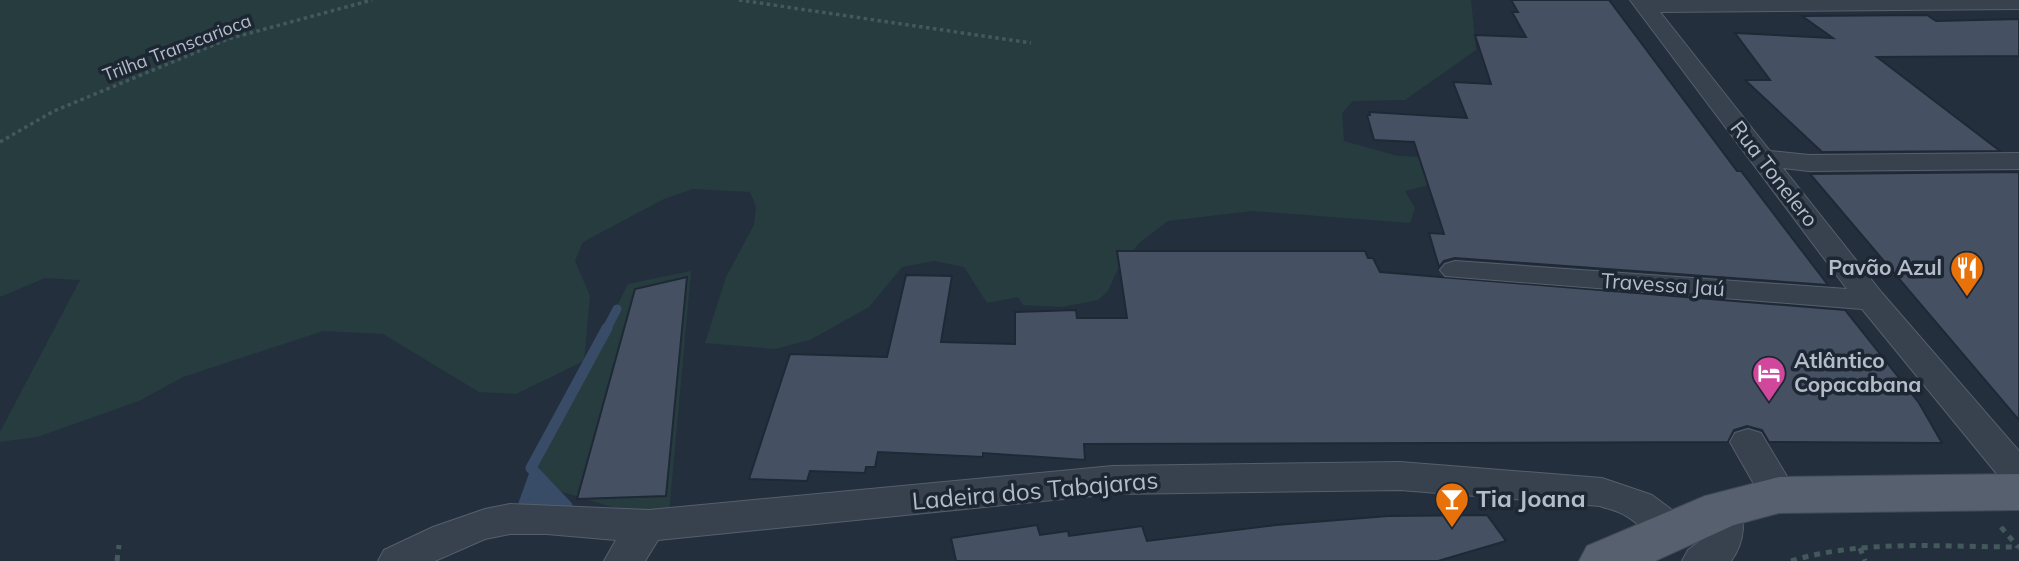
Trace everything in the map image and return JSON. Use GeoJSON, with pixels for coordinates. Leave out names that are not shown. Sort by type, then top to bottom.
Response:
{"type":"FeatureCollection","features":[{"type":"Feature","properties":{"kind":"main road"},"geometry":{"type":"LineString","coordinates":[[1605,561],[1686,546],[1722,509],[1779,495],[2019,492]]}},
{"type":"Feature","properties":{"kind":"street"},"geometry":{"type":"LineString","coordinates":[[1642,3],[2019,3]]}},
{"type":"Feature","properties":{"kind":"street","name":"Rua Tonelero"},"geometry":{"type":"LineString","coordinates":[[1642,3],[1871,300],[2019,475]]}},
{"type":"Feature","properties":{"kind":"street"},"geometry":{"type":"LineString","coordinates":[[1760,158],[1809,163],[2019,161]]}},
{"type":"Feature","properties":{"kind":"street","name":"Travessa Jaú"},"geometry":{"type":"LineString","coordinates":[[1455,270],[1871,300]]}},
{"type":"Feature","properties":{"kind":"street"},"geometry":{"type":"LineString","coordinates":[[1748,442],[1779,495]]}},
{"type":"Feature","properties":{"kind":"street","name":"Ladeira dos Tabajaras"},"geometry":{"type":"LineString","coordinates":[[398,561],[499,520],[558,518],[595,524],[647,525],[797,514],[1113,480],[1400,476],[1602,492],[1639,505],[1686,546]]}},
{"type":"Feature","properties":{"kind":"street"},"geometry":{"type":"LineString","coordinates":[[624,561],[647,525]]}},
{"type":"Feature","properties":{"kind":"path","name":"Trilha Transcarioca"},"geometry":{"type":"LineString","coordinates":[[0,142],[54,111],[228,38],[372,0]]}},
{"type":"Feature","properties":{"kind":"path"},"geometry":{"type":"LineString","coordinates":[[739,0],[1031,43]]}},
{"type":"Feature","properties":{"kind":"path"},"geometry":{"type":"LineString","coordinates":[[117,561],[119,545]]}},
{"type":"Feature","properties":{"kind":"path"},"geometry":{"type":"LineString","coordinates":[[1791,561],[1821,552],[1860,548],[2019,547]]}},
{"type":"Feature","properties":{"kind":"path"},"geometry":{"type":"LineString","coordinates":[[1860,548],[1865,561]]}},
{"type":"Feature","properties":{"kind":"green space"},"geometry":{"type":"Polygon","coordinates":[[[0,0],[1471,0],[1476,50],[1405,100],[1353,101],[1342,113],[1344,141],[1398,156],[1429,157],[1453,179],[1405,191],[1415,208],[1410,223],[1252,211],[1168,221],[1139,243],[1117,271],[1108,291],[1098,300],[1062,307],[1023,305],[1018,297],[987,303],[964,267],[934,261],[902,267],[869,307],[810,340],[775,349],[705,343],[726,277],[754,225],[756,207],[750,192],[693,189],[664,199],[583,242],[575,261],[590,296],[584,361],[516,394],[479,392],[383,334],[323,331],[183,377],[139,401],[37,437],[0,442],[0,432],[80,280],[45,278],[0,297],[0,0]]]}},
{"type":"Feature","properties":{"kind":"green space"},"geometry":{"type":"Polygon","coordinates":[[[691,271],[668,524],[530,482],[628,284],[691,271]]]}},
{"type":"Feature","properties":{"kind":"water"},"geometry":{"type":"Polygon","coordinates":[[[531,468],[567,505],[567,518],[513,518],[531,468]]]}},
{"type":"Feature","properties":{"kind":"building"},"geometry":{"type":"Polygon","coordinates":[[[1511,0],[1609,0],[1737,171],[1741,171],[1828,285],[1455,258],[1444,261],[1439,267],[1429,233],[1444,234],[1414,142],[1374,140],[1367,115],[1370,115],[1369,112],[1467,118],[1453,82],[1491,84],[1475,35],[1526,37],[1512,12],[1518,12],[1511,0]]]}},
{"type":"Feature","properties":{"kind":"building"},"geometry":{"type":"Polygon","coordinates":[[[1927,15],[1936,21],[2019,19],[2019,56],[1877,57],[2000,151],[1822,152],[1745,80],[1770,80],[1735,33],[1833,38],[1802,16],[1927,15]]]}},
{"type":"Feature","properties":{"kind":"building","name":"Pavão Azul"},"geometry":{"type":"Polygon","coordinates":[[[2019,172],[2019,420],[1810,174],[2019,172]]]}},
{"type":"Feature","properties":{"kind":"building"},"geometry":{"type":"Polygon","coordinates":[[[1117,251],[1365,251],[1368,258],[1373,258],[1380,272],[1845,310],[1919,403],[1942,443],[1769,442],[1762,430],[1747,426],[1734,430],[1728,442],[1084,444],[1085,460],[983,453],[983,457],[878,452],[875,467],[866,467],[865,473],[810,471],[807,481],[749,479],[790,354],[887,357],[906,275],[952,276],[941,342],[1015,344],[1015,312],[1076,310],[1077,318],[1127,318],[1117,251]]]}},
{"type":"Feature","properties":{"kind":"building"},"geometry":{"type":"Polygon","coordinates":[[[687,277],[666,496],[577,499],[635,289],[687,277]]]}},
{"type":"Feature","properties":{"kind":"building"},"geometry":{"type":"Polygon","coordinates":[[[1487,515],[1506,541],[1438,561],[956,561],[951,538],[1037,525],[1040,535],[1068,531],[1069,536],[1142,526],[1147,541],[1276,525],[1388,516],[1487,515]]]}},
{"type":"Feature","properties":{"kind":"waterway"},"geometry":{"type":"LineString","coordinates":[[606,330],[617,309]]}},
{"type":"Feature","properties":{"kind":"waterway"},"geometry":{"type":"LineString","coordinates":[[567,506],[531,468],[607,328]]}},
{"type":"Feature","properties":{"kind":"place","name":"Pavão Azul"},"geometry":{"type":"Point","coordinates":[1967,298]}},
{"type":"Feature","properties":{"kind":"place","name":"Atlântico Copacabana"},"geometry":{"type":"Point","coordinates":[1769,403]}},
{"type":"Feature","properties":{"kind":"place","name":"Tia Joana"},"geometry":{"type":"Point","coordinates":[1452,529]}}]}
